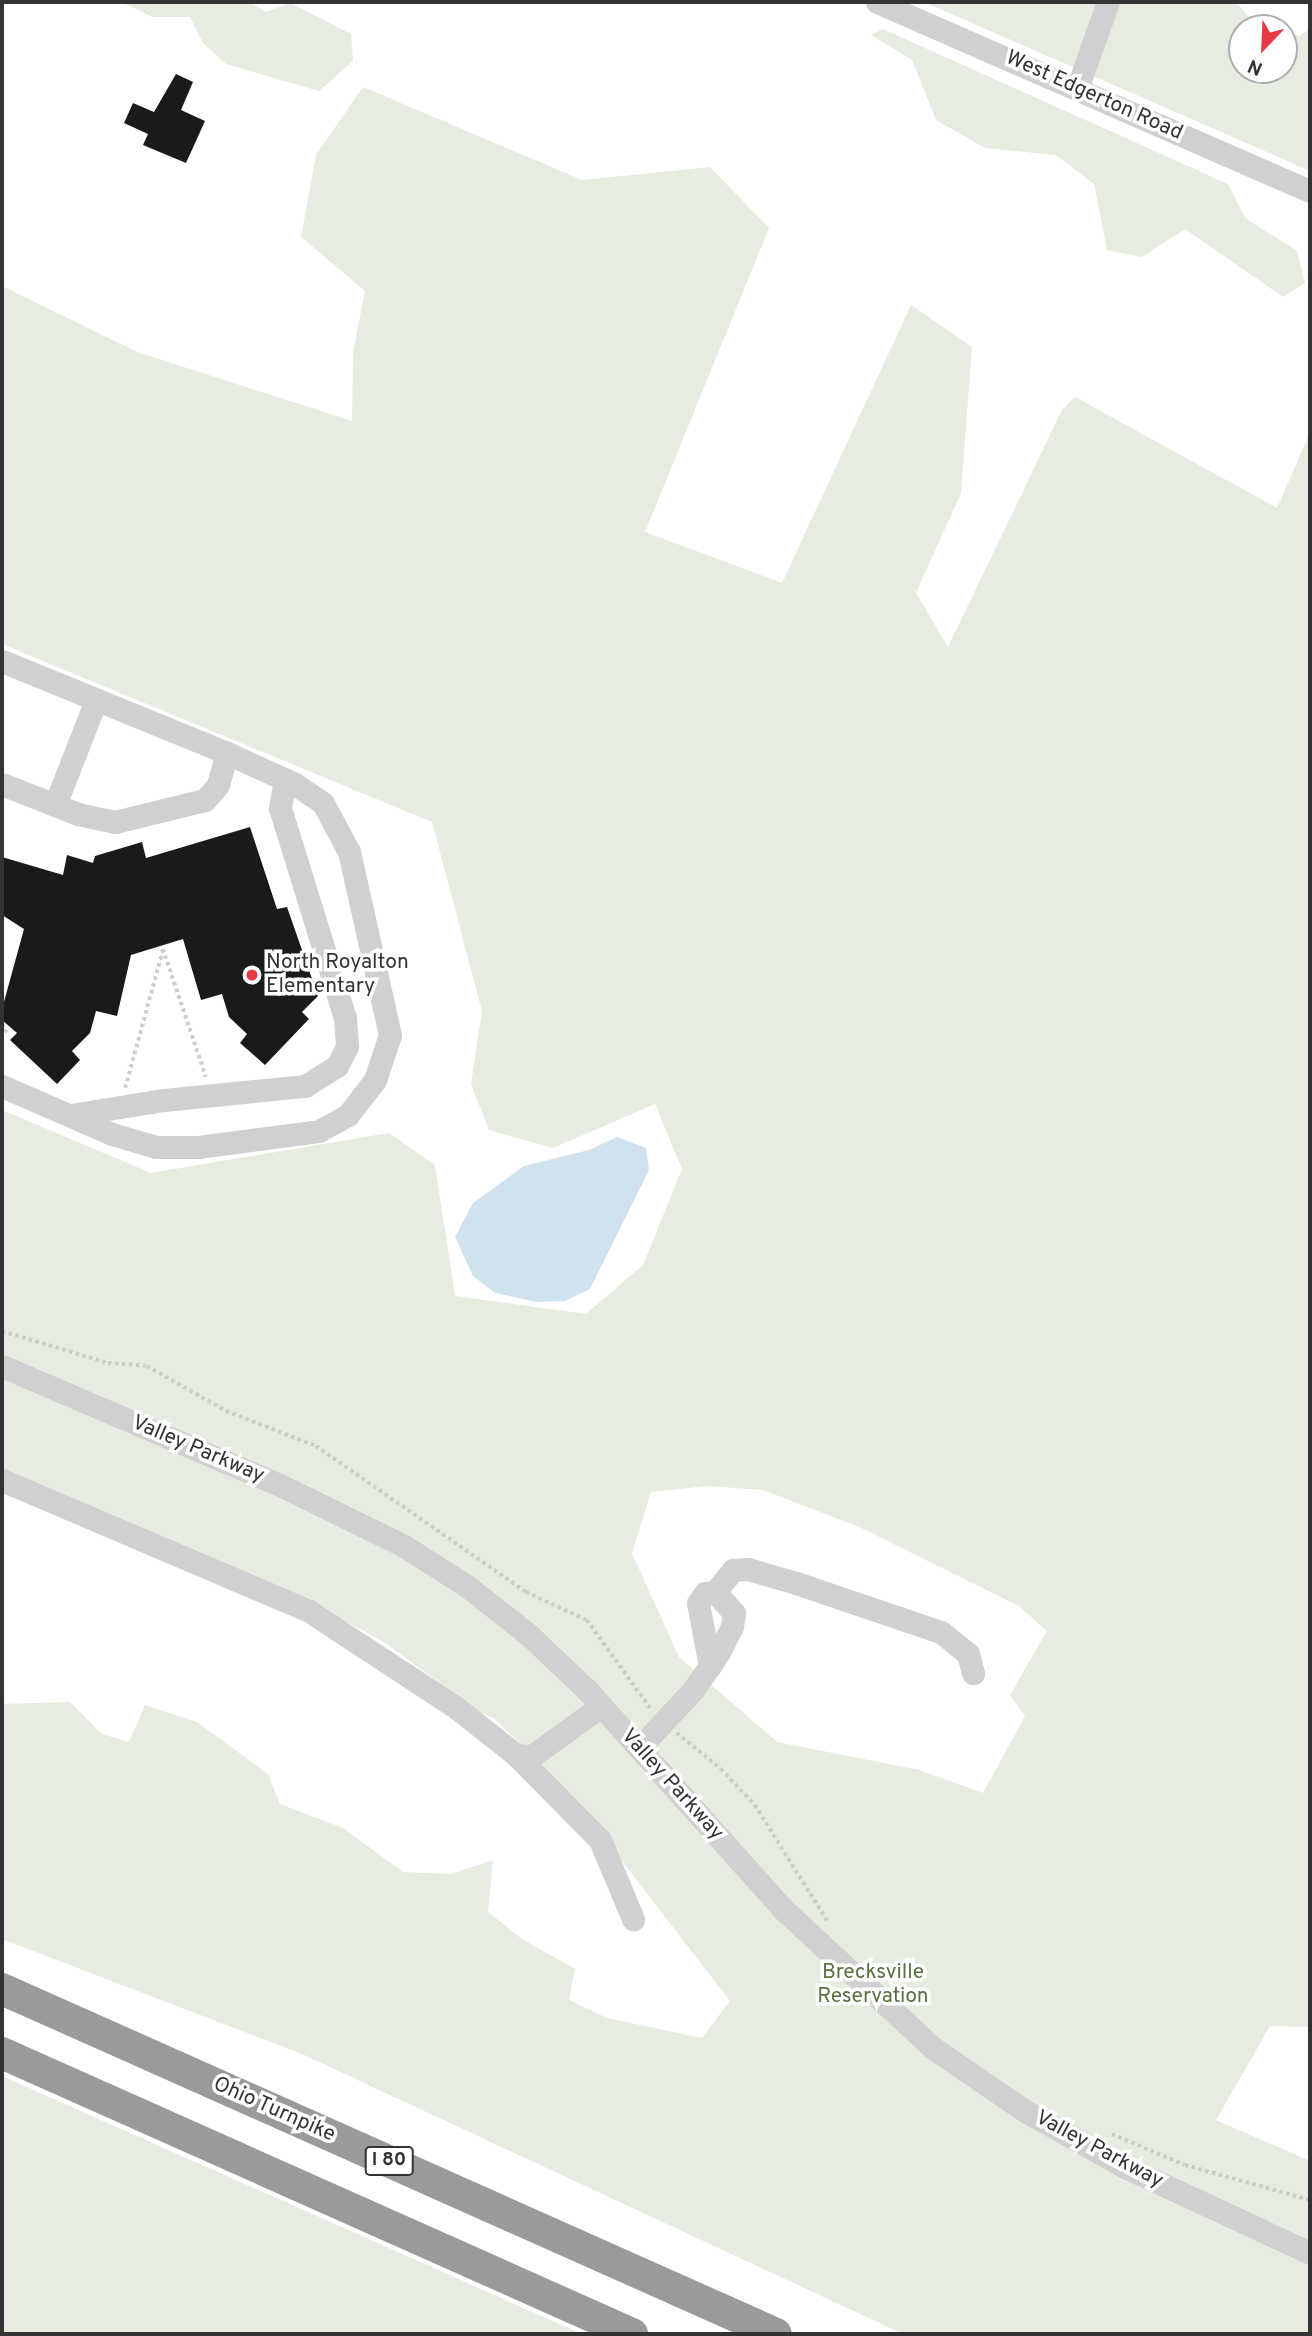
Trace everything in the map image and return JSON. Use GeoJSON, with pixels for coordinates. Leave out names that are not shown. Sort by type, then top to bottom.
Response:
{"type":"FeatureCollection","features":[{"type":"Feature","properties":{"kind":"highway","name":"Ohio Turnpike"},"geometry":{"type":"LineString","coordinates":[[2,1989],[776,2334]]}},
{"type":"Feature","properties":{"kind":"highway"},"geometry":{"type":"LineString","coordinates":[[2,2053],[632,2334]]}},
{"type":"Feature","properties":{"kind":"street","name":"West Edgerton Road"},"geometry":{"type":"LineString","coordinates":[[877,2],[1310,191]]}},
{"type":"Feature","properties":{"kind":"street"},"geometry":{"type":"LineString","coordinates":[[1077,89],[1108,2]]}},
{"type":"Feature","properties":{"kind":"street"},"geometry":{"type":"LineString","coordinates":[[2,662],[227,753],[285,779],[323,803],[349,852],[390,1035],[375,1080],[348,1115],[319,1131],[198,1147],[156,1147],[2,1086]]}},
{"type":"Feature","properties":{"kind":"street"},"geometry":{"type":"LineString","coordinates":[[55,805],[96,700]]}},
{"type":"Feature","properties":{"kind":"street"},"geometry":{"type":"LineString","coordinates":[[2,784],[55,805],[115,822],[205,800],[218,785],[227,753]]}},
{"type":"Feature","properties":{"kind":"street"},"geometry":{"type":"LineString","coordinates":[[71,1115],[164,1100],[305,1086],[337,1066],[343,1053],[345,1018],[280,808],[285,779]]}},
{"type":"Feature","properties":{"kind":"street"},"geometry":{"type":"LineString","coordinates":[[343,1053],[380,1066]]}},
{"type":"Feature","properties":{"kind":"street","name":"Valley Parkway"},"geometry":{"type":"LineString","coordinates":[[2,1367],[280,1485],[404,1546],[467,1586],[529,1635],[601,1706],[784,1910],[933,2048],[1025,2111],[1125,2167],[1310,2253]]}},
{"type":"Feature","properties":{"kind":"street"},"geometry":{"type":"LineString","coordinates":[[2,1480],[309,1611],[458,1709],[516,1755],[600,1840],[633,1919]]}},
{"type":"Feature","properties":{"kind":"street"},"geometry":{"type":"LineString","coordinates":[[639,1748],[693,1690],[732,1626],[734,1613],[715,1592],[733,1570],[748,1569],[796,1583],[941,1632],[968,1654],[973,1673]]}},
{"type":"Feature","properties":{"kind":"street"},"geometry":{"type":"LineString","coordinates":[[516,1755],[532,1756],[601,1706]]}},
{"type":"Feature","properties":{"kind":"path"},"geometry":{"type":"LineString","coordinates":[[124,1090],[163,949],[208,1083]]}},
{"type":"Feature","properties":{"kind":"path"},"geometry":{"type":"LineString","coordinates":[[2,1025],[7,1030],[2,1036]]}},
{"type":"Feature","properties":{"kind":"green space"},"geometry":{"type":"Polygon","coordinates":[[[121,2],[249,2],[266,12],[290,3],[351,34],[353,61],[319,91],[226,64],[203,43],[190,17],[153,17],[121,2]]]}},
{"type":"Feature","properties":{"kind":"green space"},"geometry":{"type":"Polygon","coordinates":[[[924,2],[1236,2],[1246,14],[1228,14],[1228,84],[1298,84],[1298,36],[1310,29],[1310,171],[924,2]]]}},
{"type":"Feature","properties":{"kind":"green space"},"geometry":{"type":"Polygon","coordinates":[[[883,29],[1228,184],[1245,218],[1297,251],[1305,283],[1283,297],[1185,229],[1142,257],[1107,250],[1094,184],[1056,155],[985,148],[936,120],[912,60],[871,35],[883,29]]]}},
{"type":"Feature","properties":{"kind":"green space","name":"Brecksville Reservation"},"geometry":{"type":"Polygon","coordinates":[[[363,87],[582,180],[710,167],[769,228],[645,532],[782,583],[911,305],[972,347],[961,493],[916,593],[948,647],[1062,410],[1075,397],[1277,508],[1308,437],[1310,317],[1310,2027],[1270,2026],[1216,2120],[1310,2161],[1310,2334],[903,2334],[302,2054],[2,1939],[2,1704],[70,1702],[102,1734],[129,1742],[145,1705],[197,1722],[268,1774],[280,1804],[343,1828],[403,1872],[451,1874],[493,1860],[488,1912],[522,1939],[575,1969],[569,2000],[607,2018],[702,2038],[730,2001],[571,1795],[494,1718],[479,1712],[384,1642],[306,1600],[2,1469],[2,1110],[151,1173],[389,1133],[435,1165],[455,1296],[586,1314],[643,1265],[682,1169],[655,1104],[553,1148],[489,1130],[471,1084],[482,1011],[432,822],[2,644],[2,286],[137,352],[352,421],[353,352],[365,291],[301,237],[316,155],[363,87]],[[707,1486],[651,1492],[632,1553],[679,1657],[777,1742],[919,1770],[983,1793],[1025,1716],[1010,1695],[1047,1631],[1019,1606],[857,1526],[763,1490],[707,1486]]]}},
{"type":"Feature","properties":{"kind":"green space"},"geometry":{"type":"Polygon","coordinates":[[[2,2076],[362,2236],[582,2334],[2,2334],[2,2076]]]}},
{"type":"Feature","properties":{"kind":"water"},"geometry":{"type":"Polygon","coordinates":[[[617,1137],[646,1148],[649,1170],[590,1289],[565,1301],[536,1302],[495,1293],[473,1276],[455,1237],[473,1203],[524,1166],[589,1150],[617,1137]]]}},
{"type":"Feature","properties":{"kind":"building"},"geometry":{"type":"Polygon","coordinates":[[[176,74],[193,82],[181,110],[205,121],[186,163],[143,145],[148,134],[124,123],[133,103],[154,112],[176,74]]]}},
{"type":"Feature","properties":{"kind":"building","name":"North Royalton Elementary"},"geometry":{"type":"Polygon","coordinates":[[[250,827],[277,909],[287,907],[318,996],[302,1012],[309,1019],[265,1065],[240,1043],[247,1034],[229,1017],[222,994],[201,1000],[183,939],[131,955],[117,1016],[96,1011],[90,1033],[72,1051],[80,1060],[57,1084],[10,1040],[17,1033],[2,1020],[2,1009],[24,929],[2,915],[2,857],[63,875],[67,855],[93,863],[95,856],[142,842],[146,858],[250,827]]]}},
{"type":"Feature","properties":{"kind":"place","name":"North Royalton Elementary"},"geometry":{"type":"Point","coordinates":[252,975]}}]}
